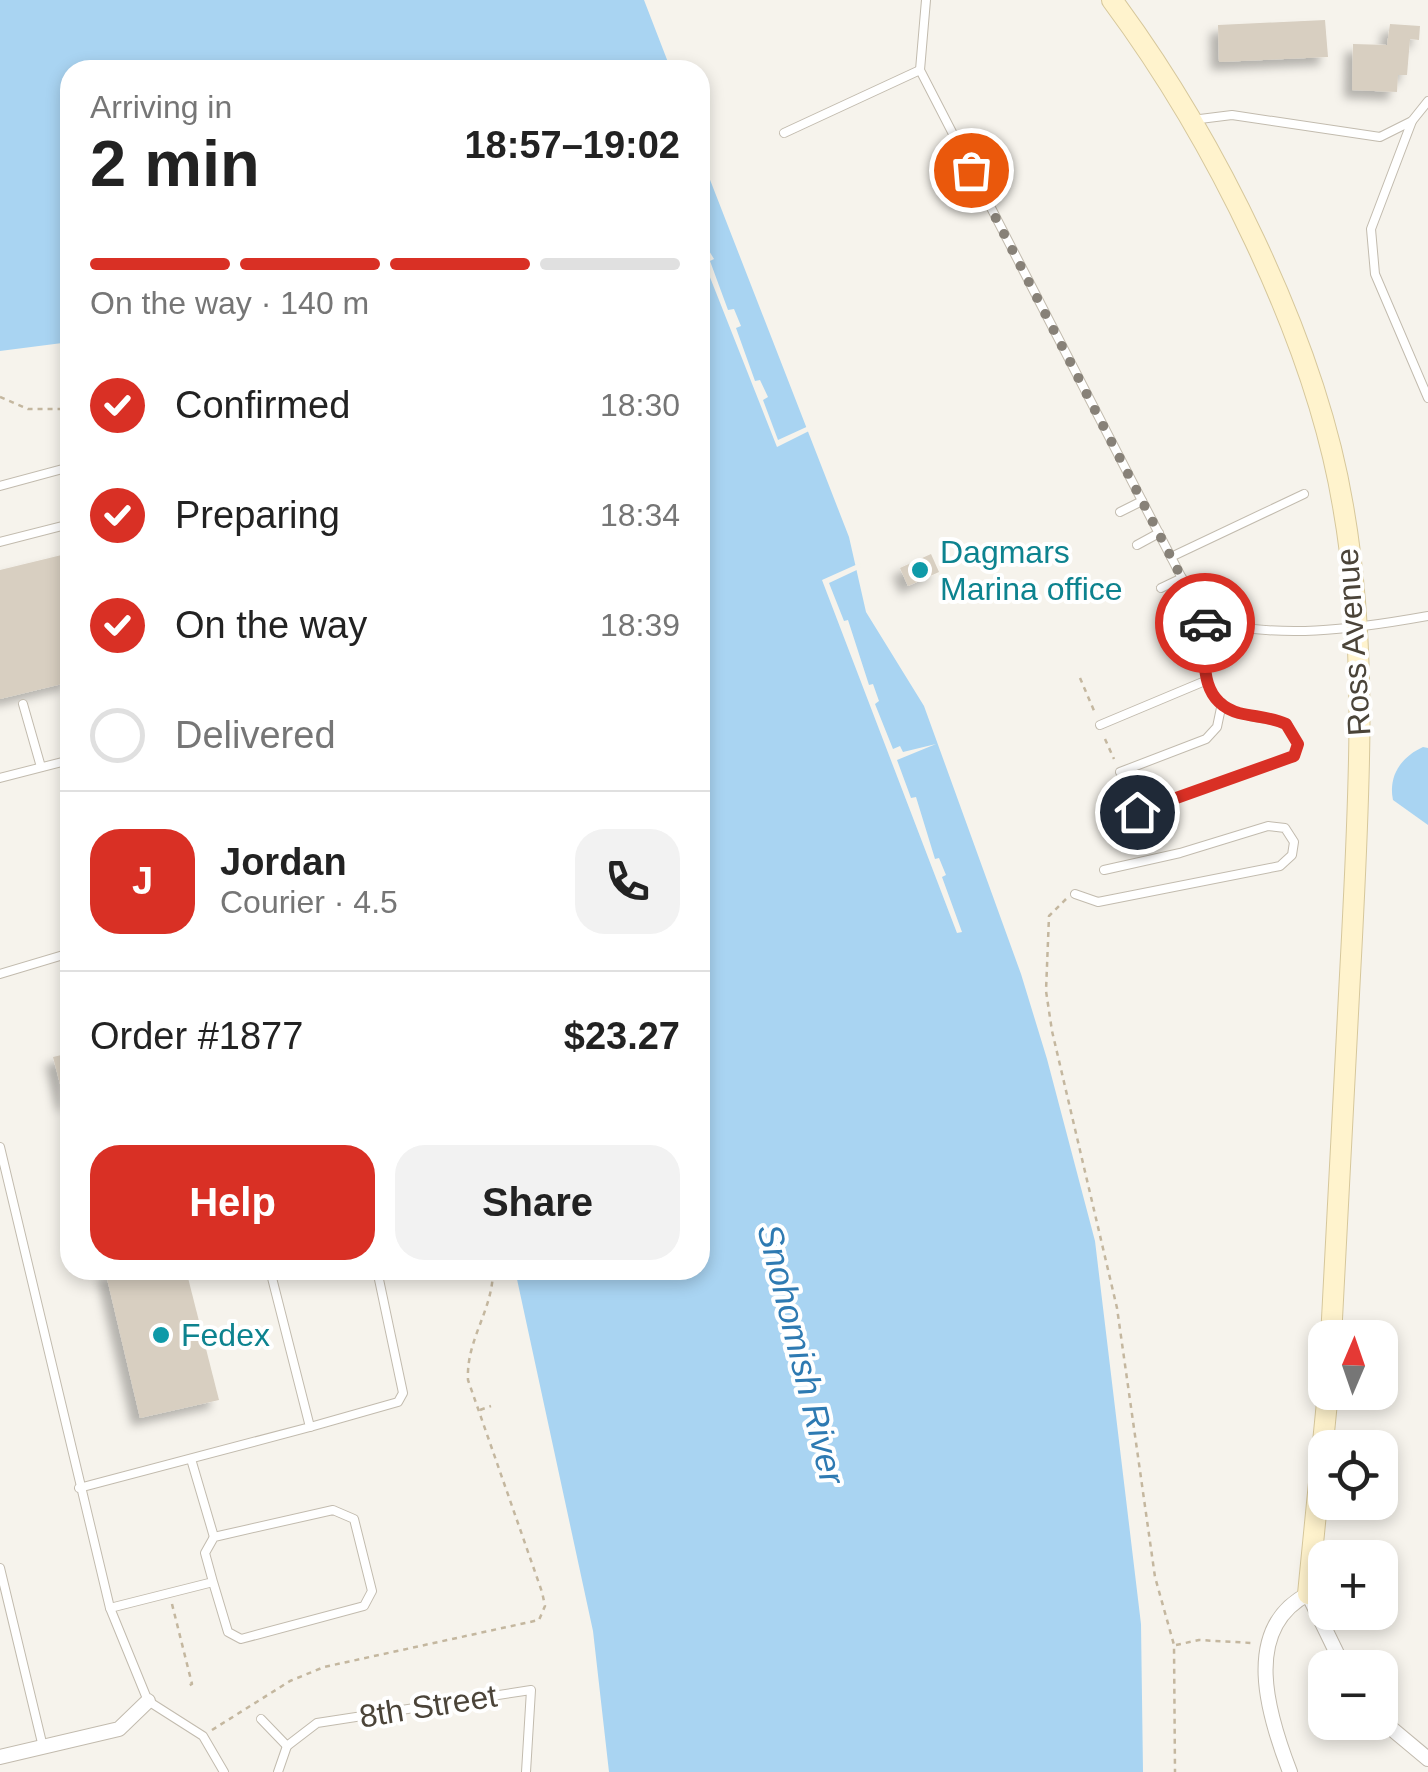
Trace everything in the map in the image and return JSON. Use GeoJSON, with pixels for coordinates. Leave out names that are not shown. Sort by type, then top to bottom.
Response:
{"type":"FeatureCollection","features":[{"type":"Feature","properties":{"kind":"street","name":"Ross Avenue"},"geometry":{"type":"LineString","coordinates":[[1112,0],[1192,120],[1224,178],[1312,386],[1343,504],[1357,629],[1360,777],[1333,1320]]}},
{"type":"Feature","properties":{"kind":"street"},"geometry":{"type":"LineString","coordinates":[[1313,1540],[1326,1410]]}},
{"type":"Feature","properties":{"kind":"street"},"geometry":{"type":"LineString","coordinates":[[1290,1772],[1266,1692],[1267,1645],[1284,1606],[1308,1594]]}},
{"type":"Feature","properties":{"kind":"street"},"geometry":{"type":"LineString","coordinates":[[0,1757],[120,1729],[148,1702]]}},
{"type":"Feature","properties":{"kind":"street"},"geometry":{"type":"LineString","coordinates":[[1398,1734],[1428,1759]]}},
{"type":"Feature","properties":{"kind":"lane"},"geometry":{"type":"LineString","coordinates":[[926,0],[920,70],[1204,621],[1205,681],[1213,698],[1233,711],[1286,724],[1298,744],[1294,756],[1137,812]]}},
{"type":"Feature","properties":{"kind":"lane"},"geometry":{"type":"LineString","coordinates":[[784,133],[920,70]]}},
{"type":"Feature","properties":{"kind":"lane"},"geometry":{"type":"LineString","coordinates":[[1428,101],[1412,121],[1372,229],[1375,274],[1428,398]]}},
{"type":"Feature","properties":{"kind":"lane"},"geometry":{"type":"LineString","coordinates":[[1192,120],[1232,114],[1380,136],[1412,121]]}},
{"type":"Feature","properties":{"kind":"lane"},"geometry":{"type":"LineString","coordinates":[[0,486],[60,470]]}},
{"type":"Feature","properties":{"kind":"lane"},"geometry":{"type":"LineString","coordinates":[[1171,557],[1304,494]]}},
{"type":"Feature","properties":{"kind":"lane"},"geometry":{"type":"LineString","coordinates":[[1120,512],[1142,501]]}},
{"type":"Feature","properties":{"kind":"lane"},"geometry":{"type":"LineString","coordinates":[[0,542],[60,527]]}},
{"type":"Feature","properties":{"kind":"lane"},"geometry":{"type":"LineString","coordinates":[[1138,545],[1159,534]]}},
{"type":"Feature","properties":{"kind":"lane"},"geometry":{"type":"LineString","coordinates":[[1161,588],[1182,578]]}},
{"type":"Feature","properties":{"kind":"lane"},"geometry":{"type":"LineString","coordinates":[[1180,632],[1204,621],[1256,633],[1357,629],[1428,616]]}},
{"type":"Feature","properties":{"kind":"lane"},"geometry":{"type":"LineString","coordinates":[[1100,725],[1205,681]]}},
{"type":"Feature","properties":{"kind":"lane"},"geometry":{"type":"LineString","coordinates":[[1120,772],[1206,739],[1217,727],[1222,703]]}},
{"type":"Feature","properties":{"kind":"lane"},"geometry":{"type":"LineString","coordinates":[[23,704],[41,768]]}},
{"type":"Feature","properties":{"kind":"lane"},"geometry":{"type":"LineString","coordinates":[[0,778],[60,763]]}},
{"type":"Feature","properties":{"kind":"lane"},"geometry":{"type":"LineString","coordinates":[[1075,894],[1098,902],[1280,866],[1292,855],[1294,842],[1284,828],[1268,826],[1180,854],[1104,870]]}},
{"type":"Feature","properties":{"kind":"lane"},"geometry":{"type":"LineString","coordinates":[[0,974],[60,957]]}},
{"type":"Feature","properties":{"kind":"lane"},"geometry":{"type":"LineString","coordinates":[[0,1146],[110,1608],[148,1702],[203,1736],[224,1772]]}},
{"type":"Feature","properties":{"kind":"lane"},"geometry":{"type":"LineString","coordinates":[[273,1280],[310,1427]]}},
{"type":"Feature","properties":{"kind":"lane"},"geometry":{"type":"LineString","coordinates":[[79,1488],[398,1402],[403,1392],[379,1280]]}},
{"type":"Feature","properties":{"kind":"lane"},"geometry":{"type":"LineString","coordinates":[[191,1459],[214,1537]]}},
{"type":"Feature","properties":{"kind":"lane"},"geometry":{"type":"LineString","coordinates":[[333,1510],[354,1520],[372,1591],[364,1606],[241,1638],[228,1632],[213,1582],[205,1554],[206,1544],[214,1537],[333,1510]]}},
{"type":"Feature","properties":{"kind":"lane"},"geometry":{"type":"LineString","coordinates":[[0,1568],[43,1747]]}},
{"type":"Feature","properties":{"kind":"lane"},"geometry":{"type":"LineString","coordinates":[[110,1608],[213,1582]]}},
{"type":"Feature","properties":{"kind":"lane","name":"8th Street"},"geometry":{"type":"LineString","coordinates":[[287,1746],[317,1723],[531,1690],[526,1772]]}},
{"type":"Feature","properties":{"kind":"lane"},"geometry":{"type":"LineString","coordinates":[[262,1719],[287,1746],[278,1772]]}},
{"type":"Feature","properties":{"kind":"path"},"geometry":{"type":"LineString","coordinates":[[0,397],[28,409],[60,408]]}},
{"type":"Feature","properties":{"kind":"path"},"geometry":{"type":"LineString","coordinates":[[1080,678],[1141,823],[1104,870]]}},
{"type":"Feature","properties":{"kind":"path"},"geometry":{"type":"LineString","coordinates":[[1075,894],[1049,916],[1046,991],[1117,1308],[1155,1578],[1174,1646],[1175,1772]]}},
{"type":"Feature","properties":{"kind":"path"},"geometry":{"type":"LineString","coordinates":[[203,1736],[290,1681],[324,1667],[539,1620],[545,1606],[542,1592],[468,1380],[466,1354],[493,1280]]}},
{"type":"Feature","properties":{"kind":"path"},"geometry":{"type":"LineString","coordinates":[[478,1411],[491,1406]]}},
{"type":"Feature","properties":{"kind":"path"},"geometry":{"type":"LineString","coordinates":[[169,1593],[192,1684],[186,1687]]}},
{"type":"Feature","properties":{"kind":"path"},"geometry":{"type":"LineString","coordinates":[[1174,1646],[1199,1640],[1267,1645]]}},
{"type":"Feature","properties":{"kind":"water"},"geometry":{"type":"Polygon","coordinates":[[[0,0],[644,0],[667,60],[60,60],[60,343],[0,351],[0,0]]]}},
{"type":"Feature","properties":{"kind":"water","name":"Snohomish River"},"geometry":{"type":"Polygon","coordinates":[[[710,180],[849,537],[866,612],[924,706],[1021,974],[1047,1059],[1095,1241],[1141,1624],[1143,1772],[609,1772],[593,1631],[517,1280],[710,1280],[710,180]]]}},
{"type":"Feature","properties":{"kind":"water"},"geometry":{"type":"Polygon","coordinates":[[[1423,747],[1428,748],[1428,825],[1393,800],[1392,791],[1398,768],[1423,747]]]}},
{"type":"Feature","properties":{"kind":"pier"},"geometry":{"type":"Polygon","coordinates":[[[710,261],[728,310],[734,309],[741,326],[736,328],[755,381],[760,380],[768,397],[763,400],[778,440],[813,424],[815,428],[777,447],[710,277],[710,261]]]}},
{"type":"Feature","properties":{"kind":"pier"},"geometry":{"type":"Polygon","coordinates":[[[860,563],[861,568],[829,583],[844,621],[848,620],[869,685],[873,684],[879,701],[875,704],[893,749],[900,746],[903,752],[936,744],[897,760],[911,798],[916,797],[935,859],[939,858],[946,875],[942,877],[962,932],[957,933],[822,580],[860,563]]]}},
{"type":"Feature","properties":{"kind":"building"},"geometry":{"type":"Polygon","coordinates":[[[1325,20],[1328,57],[1219,62],[1218,25],[1325,20]]]}},
{"type":"Feature","properties":{"kind":"building"},"geometry":{"type":"Polygon","coordinates":[[[1390,24],[1420,26],[1419,40],[1410,39],[1407,75],[1398,75],[1397,92],[1352,90],[1353,44],[1387,45],[1390,24]]]}},
{"type":"Feature","properties":{"kind":"building","name":"Dagmars Marina office"},"geometry":{"type":"Polygon","coordinates":[[[931,554],[939,572],[908,586],[900,568],[931,554]]]}},
{"type":"Feature","properties":{"kind":"building"},"geometry":{"type":"Polygon","coordinates":[[[60,555],[60,684],[0,699],[0,570],[60,555]]]}},
{"type":"Feature","properties":{"kind":"building"},"geometry":{"type":"Polygon","coordinates":[[[60,1055],[60,1084],[53,1057],[60,1055]]]}},
{"type":"Feature","properties":{"kind":"building","name":"Fedex"},"geometry":{"type":"Polygon","coordinates":[[[107,1280],[189,1280],[219,1400],[140,1418],[107,1280]]]}},
{"type":"Feature","properties":{"kind":"way so far"},"geometry":{"type":"LineString","coordinates":[[971,170],[1205,623]]}},
{"type":"Feature","properties":{"kind":"place","name":"Dagmars Marina office"},"geometry":{"type":"Point","coordinates":[920,570]}},
{"type":"Feature","properties":{"kind":"place","name":"Fedex"},"geometry":{"type":"Point","coordinates":[161,1335]}},
{"type":"Feature","properties":{"kind":"route"},"geometry":{"type":"LineString","coordinates":[[1137,812],[1294,756],[1298,744],[1294,731],[1286,724],[1233,711],[1213,698],[1205,681],[1205,623]]}}]}
